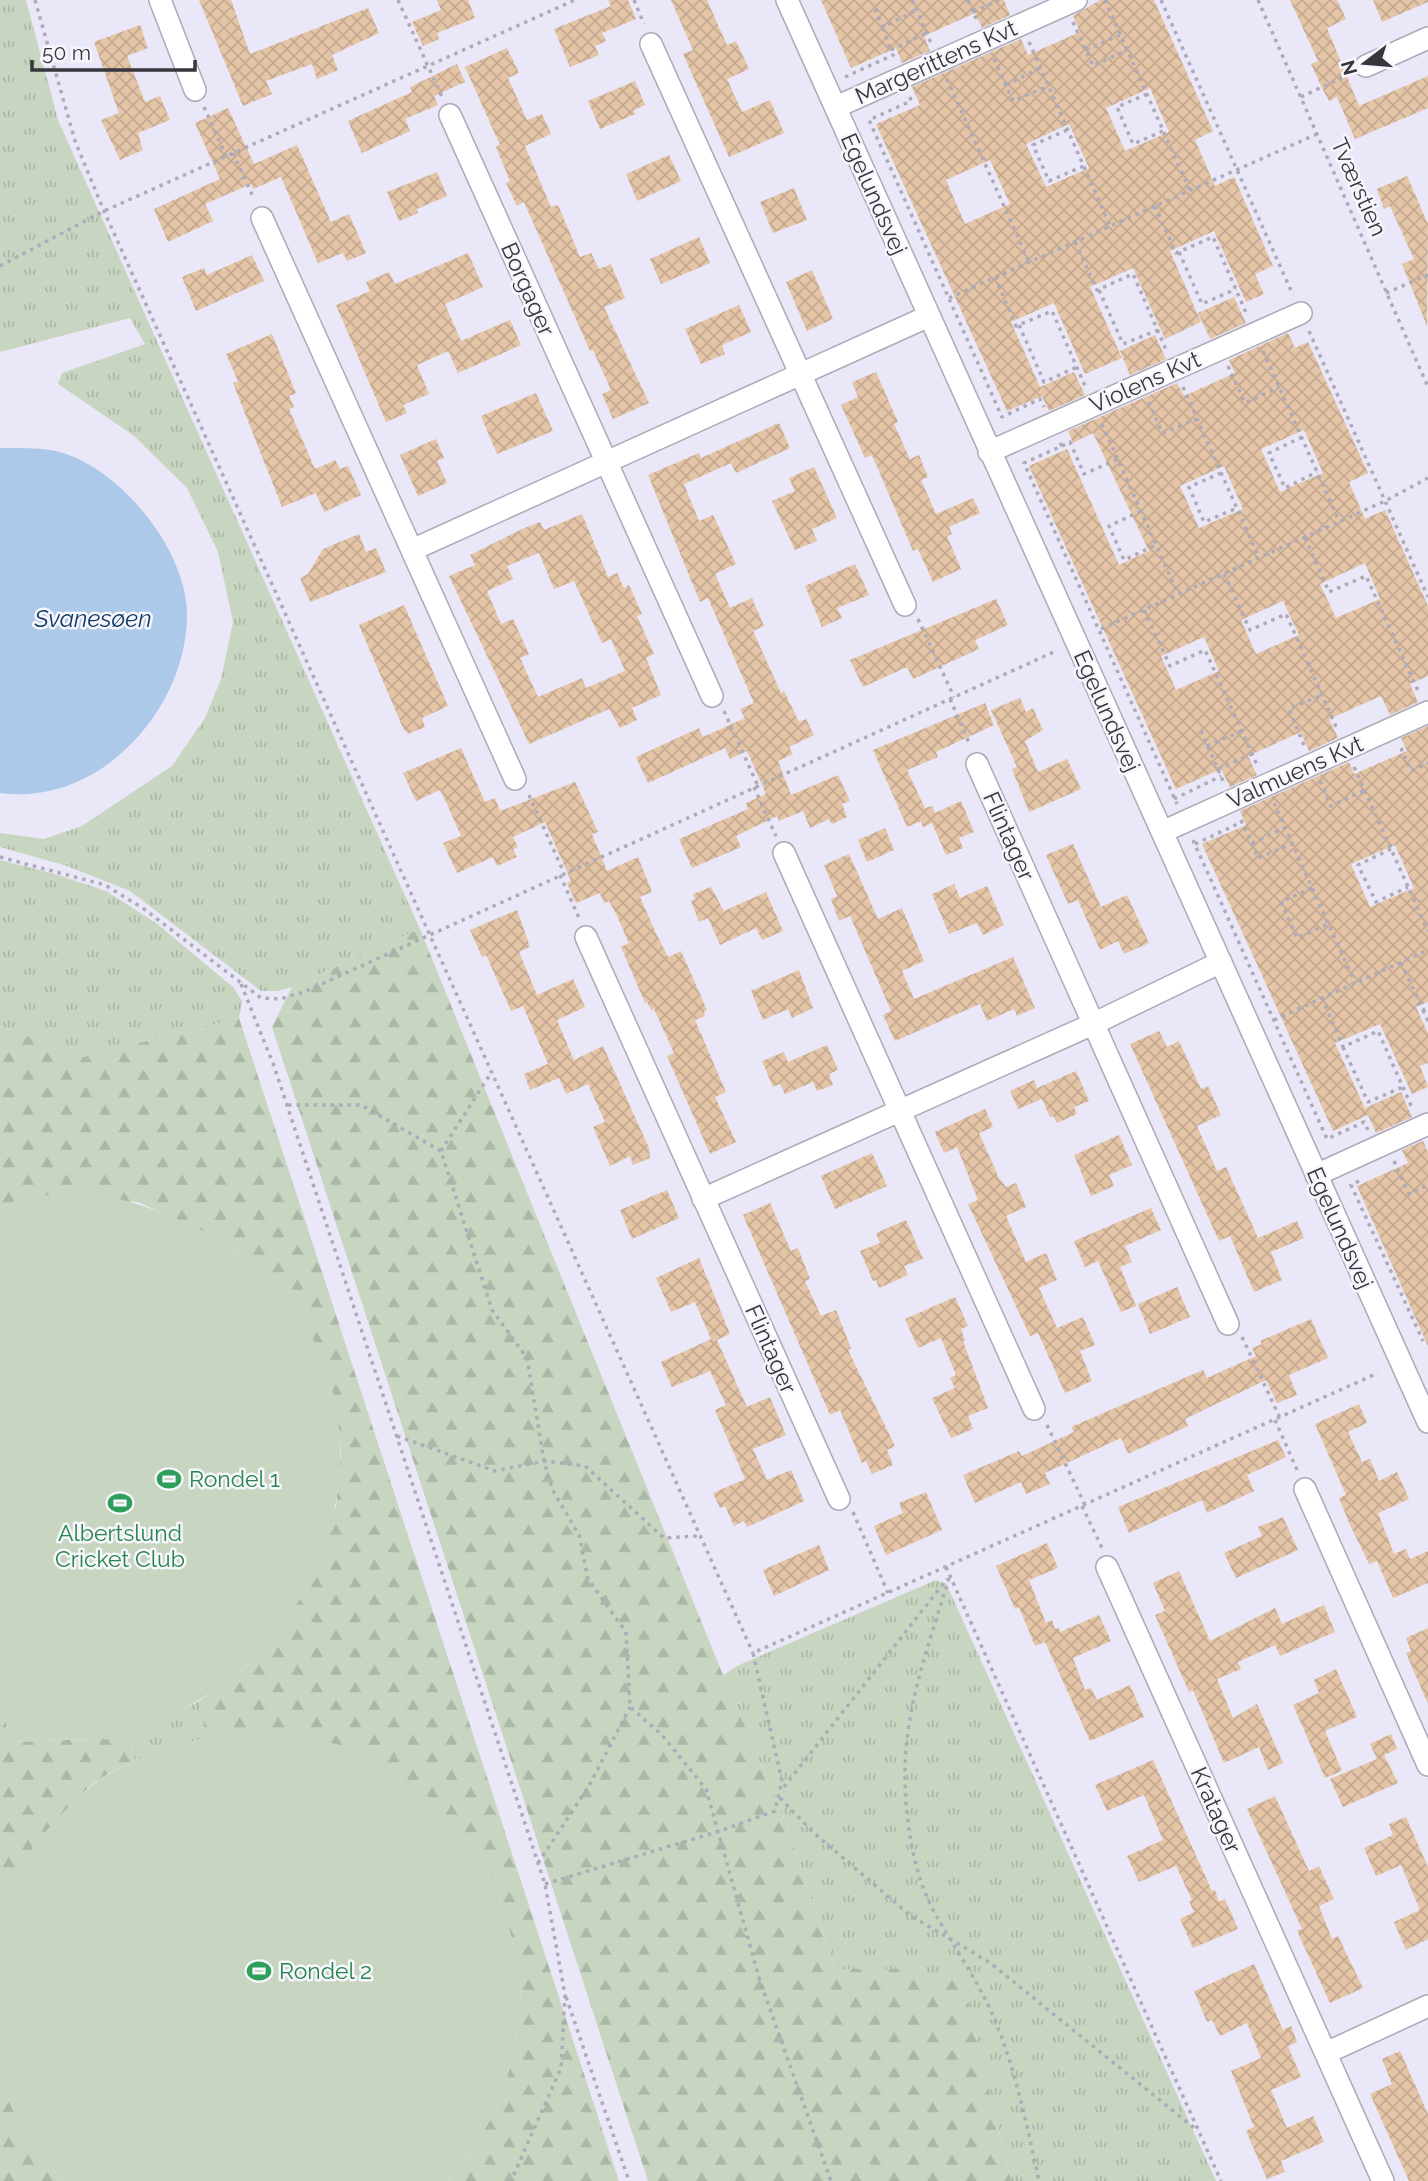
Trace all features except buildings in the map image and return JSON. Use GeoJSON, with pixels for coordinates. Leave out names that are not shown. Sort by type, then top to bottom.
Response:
{"type":"FeatureCollection","features":[{"type":"Feature","properties":{"kind":"street"},"geometry":{"type":"LineString","coordinates":[[160,0],[195,90]]}},
{"type":"Feature","properties":{"kind":"street","name":"Egelundsvej"},"geometry":{"type":"LineString","coordinates":[[788,0],[989,452],[1428,1422]]}},
{"type":"Feature","properties":{"kind":"street","name":"Margerittens Kvt"},"geometry":{"type":"LineString","coordinates":[[835,107],[1070,2]]}},
{"type":"Feature","properties":{"kind":"street"},"geometry":{"type":"LineString","coordinates":[[1366,66],[1428,38]]}},
{"type":"Feature","properties":{"kind":"street"},"geometry":{"type":"LineString","coordinates":[[651,44],[905,605]]}},
{"type":"Feature","properties":{"kind":"street","name":"Borgager"},"geometry":{"type":"LineString","coordinates":[[450,115],[712,696]]}},
{"type":"Feature","properties":{"kind":"street"},"geometry":{"type":"LineString","coordinates":[[262,218],[515,779]]}},
{"type":"Feature","properties":{"kind":"street","name":"Violens Kvt"},"geometry":{"type":"LineString","coordinates":[[989,452],[1301,313]]}},
{"type":"Feature","properties":{"kind":"street"},"geometry":{"type":"LineString","coordinates":[[412,550],[929,316]]}},
{"type":"Feature","properties":{"kind":"street","name":"Valmuens Kvt"},"geometry":{"type":"LineString","coordinates":[[1162,832],[1428,713]]}},
{"type":"Feature","properties":{"kind":"street","name":"Flintager"},"geometry":{"type":"LineString","coordinates":[[977,764],[1228,1324]]}},
{"type":"Feature","properties":{"kind":"street"},"geometry":{"type":"LineString","coordinates":[[784,853],[1034,1409]]}},
{"type":"Feature","properties":{"kind":"street","name":"Flintager"},"geometry":{"type":"LineString","coordinates":[[586,937],[839,1499]]}},
{"type":"Feature","properties":{"kind":"street"},"geometry":{"type":"LineString","coordinates":[[703,1199],[1093,1024],[1221,962]]}},
{"type":"Feature","properties":{"kind":"street"},"geometry":{"type":"LineString","coordinates":[[1316,1175],[1424,1126]]}},
{"type":"Feature","properties":{"kind":"street"},"geometry":{"type":"LineString","coordinates":[[1305,1489],[1428,1765]]}},
{"type":"Feature","properties":{"kind":"street","name":"Kratager"},"geometry":{"type":"LineString","coordinates":[[1107,1567],[1383,2181]]}},
{"type":"Feature","properties":{"kind":"street"},"geometry":{"type":"LineString","coordinates":[[1326,2053],[1428,2006]]}},
{"type":"Feature","properties":{"kind":"path"},"geometry":{"type":"LineString","coordinates":[[35,0],[75,141],[104,211],[753,1653],[782,1789]]}},
{"type":"Feature","properties":{"kind":"path"},"geometry":{"type":"LineString","coordinates":[[398,0],[450,115]]}},
{"type":"Feature","properties":{"kind":"path"},"geometry":{"type":"LineString","coordinates":[[0,266],[104,211],[575,0]]}},
{"type":"Feature","properties":{"kind":"path"},"geometry":{"type":"LineString","coordinates":[[634,0],[651,44]]}},
{"type":"Feature","properties":{"kind":"path"},"geometry":{"type":"LineString","coordinates":[[912,0],[1029,262]]}},
{"type":"Feature","properties":{"kind":"path"},"geometry":{"type":"LineString","coordinates":[[973,12],[999,0]]}},
{"type":"Feature","properties":{"kind":"path"},"geometry":{"type":"LineString","coordinates":[[1105,0],[1190,191]]}},
{"type":"Feature","properties":{"kind":"path","name":"Tværstien"},"geometry":{"type":"LineString","coordinates":[[1258,0],[1428,387]]}},
{"type":"Feature","properties":{"kind":"path"},"geometry":{"type":"LineString","coordinates":[[1070,2],[1093,65],[1127,50]]}},
{"type":"Feature","properties":{"kind":"path"},"geometry":{"type":"LineString","coordinates":[[875,9],[911,101],[869,120],[1002,417],[1040,399],[1062,446]]}},
{"type":"Feature","properties":{"kind":"path"},"geometry":{"type":"LineString","coordinates":[[883,27],[917,10]]}},
{"type":"Feature","properties":{"kind":"path"},"geometry":{"type":"LineString","coordinates":[[1021,25],[1110,226]]}},
{"type":"Feature","properties":{"kind":"path"},"geometry":{"type":"LineString","coordinates":[[891,50],[927,33]]}},
{"type":"Feature","properties":{"kind":"path"},"geometry":{"type":"LineString","coordinates":[[1086,50],[1120,35]]}},
{"type":"Feature","properties":{"kind":"path"},"geometry":{"type":"LineString","coordinates":[[985,40],[1013,101],[1048,86]]}},
{"type":"Feature","properties":{"kind":"path"},"geometry":{"type":"LineString","coordinates":[[840,66],[845,77],[893,55]]}},
{"type":"Feature","properties":{"kind":"path"},"geometry":{"type":"LineString","coordinates":[[1301,97],[1366,66]]}},
{"type":"Feature","properties":{"kind":"path"},"geometry":{"type":"LineString","coordinates":[[1006,85],[1040,68]]}},
{"type":"Feature","properties":{"kind":"path"},"geometry":{"type":"LineString","coordinates":[[195,90],[226,156]]}},
{"type":"Feature","properties":{"kind":"path"},"geometry":{"type":"LineString","coordinates":[[1147,94],[1117,107],[1133,144],[1163,131]]}},
{"type":"Feature","properties":{"kind":"path"},"geometry":{"type":"LineString","coordinates":[[1067,130],[1033,145],[1049,181],[1084,166]]}},
{"type":"Feature","properties":{"kind":"path"},"geometry":{"type":"LineString","coordinates":[[949,298],[1317,134]]}},
{"type":"Feature","properties":{"kind":"path"},"geometry":{"type":"LineString","coordinates":[[233,153],[262,218]]}},
{"type":"Feature","properties":{"kind":"path"},"geometry":{"type":"LineString","coordinates":[[1179,252],[1202,304],[1236,289]]}},
{"type":"Feature","properties":{"kind":"path"},"geometry":{"type":"LineString","coordinates":[[1386,293],[1428,275]]}},
{"type":"Feature","properties":{"kind":"path"},"geometry":{"type":"LineString","coordinates":[[1098,289],[1124,344],[1157,330]]}},
{"type":"Feature","properties":{"kind":"path"},"geometry":{"type":"LineString","coordinates":[[1019,325],[1044,382],[1077,367]]}},
{"type":"Feature","properties":{"kind":"path"},"geometry":{"type":"LineString","coordinates":[[1220,349],[1245,403],[1279,387]]}},
{"type":"Feature","properties":{"kind":"path"},"geometry":{"type":"LineString","coordinates":[[1141,384],[1162,433],[1197,419]]}},
{"type":"Feature","properties":{"kind":"path"},"geometry":{"type":"LineString","coordinates":[[1302,437],[1269,453],[1285,488],[1317,472]]}},
{"type":"Feature","properties":{"kind":"path"},"geometry":{"type":"LineString","coordinates":[[1118,459],[1084,474],[1070,442],[1024,463],[1327,1139],[1364,1122],[1376,1148]]}},
{"type":"Feature","properties":{"kind":"path"},"geometry":{"type":"LineString","coordinates":[[1221,473],[1189,487],[1204,522],[1237,508]]}},
{"type":"Feature","properties":{"kind":"path"},"geometry":{"type":"LineString","coordinates":[[1101,629],[1305,538],[1428,478]]}},
{"type":"Feature","properties":{"kind":"path"},"geometry":{"type":"LineString","coordinates":[[1141,510],[1109,526],[1124,560],[1156,545]]}},
{"type":"Feature","properties":{"kind":"path"},"geometry":{"type":"LineString","coordinates":[[1305,538],[1329,593],[1366,576],[1428,713]]}},
{"type":"Feature","properties":{"kind":"path"},"geometry":{"type":"LineString","coordinates":[[905,605],[918,618],[977,764]]}},
{"type":"Feature","properties":{"kind":"path"},"geometry":{"type":"LineString","coordinates":[[0,857],[105,886],[144,909],[261,998],[280,999],[304,992],[1056,651]]}},
{"type":"Feature","properties":{"kind":"path"},"geometry":{"type":"LineString","coordinates":[[1322,695],[1289,709],[1331,806],[1365,790]]}},
{"type":"Feature","properties":{"kind":"path"},"geometry":{"type":"LineString","coordinates":[[712,696],[721,705],[784,853]]}},
{"type":"Feature","properties":{"kind":"path"},"geometry":{"type":"LineString","coordinates":[[1392,728],[1411,771],[1428,763]]}},
{"type":"Feature","properties":{"kind":"path"},"geometry":{"type":"LineString","coordinates":[[1201,731],[1258,858],[1292,844]]}},
{"type":"Feature","properties":{"kind":"path"},"geometry":{"type":"LineString","coordinates":[[1207,747],[1242,731]]}},
{"type":"Feature","properties":{"kind":"path"},"geometry":{"type":"LineString","coordinates":[[1218,769],[1252,754]]}},
{"type":"Feature","properties":{"kind":"path"},"geometry":{"type":"LineString","coordinates":[[1174,799],[1221,776]]}},
{"type":"Feature","properties":{"kind":"path"},"geometry":{"type":"LineString","coordinates":[[515,779],[527,793],[586,937]]}},
{"type":"Feature","properties":{"kind":"path"},"geometry":{"type":"LineString","coordinates":[[1195,845],[1242,822]]}},
{"type":"Feature","properties":{"kind":"path"},"geometry":{"type":"LineString","coordinates":[[1251,843],[1285,828]]}},
{"type":"Feature","properties":{"kind":"path"},"geometry":{"type":"LineString","coordinates":[[1391,849],[1358,865],[1376,902],[1408,887]]}},
{"type":"Feature","properties":{"kind":"path"},"geometry":{"type":"LineString","coordinates":[[1312,888],[1281,902],[1297,938],[1328,924]]}},
{"type":"Feature","properties":{"kind":"path"},"geometry":{"type":"LineString","coordinates":[[1273,1020],[1428,950]]}},
{"type":"Feature","properties":{"kind":"path"},"geometry":{"type":"LineString","coordinates":[[1400,962],[1428,1021]]}},
{"type":"Feature","properties":{"kind":"path"},"geometry":{"type":"LineString","coordinates":[[241,984],[288,1105],[545,1884],[565,1995],[629,2181]]}},
{"type":"Feature","properties":{"kind":"path"},"geometry":{"type":"LineString","coordinates":[[1322,998],[1368,1102],[1403,1087]]}},
{"type":"Feature","properties":{"kind":"path"},"geometry":{"type":"LineString","coordinates":[[1423,1010],[1428,1007]]}},
{"type":"Feature","properties":{"kind":"path"},"geometry":{"type":"LineString","coordinates":[[1343,1047],[1378,1031],[1424,1126]]}},
{"type":"Feature","properties":{"kind":"path"},"geometry":{"type":"LineString","coordinates":[[441,1151],[491,1073]]}},
{"type":"Feature","properties":{"kind":"path"},"geometry":{"type":"LineString","coordinates":[[288,1105],[361,1105],[441,1151],[492,1310],[527,1358],[544,1461],[552,1489],[579,1535],[588,1579],[626,1632],[630,1707],[589,1786],[538,1863]]}},
{"type":"Feature","properties":{"kind":"path"},"geometry":{"type":"LineString","coordinates":[[1384,1168],[1395,1163],[1409,1194],[1428,1185]]}},
{"type":"Feature","properties":{"kind":"path"},"geometry":{"type":"LineString","coordinates":[[1362,1180],[1351,1185],[1423,1340]]}},
{"type":"Feature","properties":{"kind":"path"},"geometry":{"type":"LineString","coordinates":[[1228,1324],[1241,1335],[1305,1489]]}},
{"type":"Feature","properties":{"kind":"path"},"geometry":{"type":"LineString","coordinates":[[753,1653],[1378,1373]]}},
{"type":"Feature","properties":{"kind":"path"},"geometry":{"type":"LineString","coordinates":[[1034,1409],[1050,1428],[1105,1554],[1107,1567]]}},
{"type":"Feature","properties":{"kind":"path"},"geometry":{"type":"LineString","coordinates":[[397,1436],[495,1471],[544,1461],[585,1466],[664,1538],[699,1536]]}},
{"type":"Feature","properties":{"kind":"path"},"geometry":{"type":"LineString","coordinates":[[839,1499],[853,1512],[888,1593]]}},
{"type":"Feature","properties":{"kind":"path"},"geometry":{"type":"LineString","coordinates":[[946,1567],[1222,2181]]}},
{"type":"Feature","properties":{"kind":"path"},"geometry":{"type":"LineString","coordinates":[[545,1884],[720,1831],[775,1811],[782,1789],[950,1576]]}},
{"type":"Feature","properties":{"kind":"path"},"geometry":{"type":"LineString","coordinates":[[950,1576],[910,1717],[905,1772],[907,1811],[920,1879],[935,1915],[993,2016],[1014,2074],[1039,2181]]}},
{"type":"Feature","properties":{"kind":"path"},"geometry":{"type":"LineString","coordinates":[[630,1707],[663,1735],[706,1789],[720,1831],[760,1981],[831,2181]]}},
{"type":"Feature","properties":{"kind":"path"},"geometry":{"type":"LineString","coordinates":[[779,1798],[814,1833],[911,1916],[989,1962],[1199,2132]]}},
{"type":"Feature","properties":{"kind":"path"},"geometry":{"type":"LineString","coordinates":[[511,2181],[561,2068],[565,1995]]}},
{"type":"Feature","properties":{"kind":"green space"},"geometry":{"type":"Polygon","coordinates":[[[0,0],[26,0],[58,120],[420,929],[292,987],[278,991],[261,991],[130,891],[67,866],[0,847],[0,833],[44,839],[82,826],[172,766],[205,718],[221,679],[233,622],[218,552],[187,488],[133,435],[58,384],[62,373],[145,344],[130,318],[0,352],[0,0]]]}},
{"type":"Feature","properties":{"kind":"green space"},"geometry":{"type":"Polygon","coordinates":[[[0,860],[106,891],[156,923],[233,987],[242,1001],[239,1018],[83,1057],[0,1026],[0,860]]]}},
{"type":"Feature","properties":{"kind":"green space"},"geometry":{"type":"Polygon","coordinates":[[[420,929],[723,1675],[782,1813],[835,1969],[915,1969],[963,1981],[1011,2181],[648,2181],[272,1027],[292,987],[420,929]]]}},
{"type":"Feature","properties":{"kind":"green space"},"geometry":{"type":"Polygon","coordinates":[[[239,1018],[619,2181],[448,2181],[476,2146],[502,2097],[514,2051],[521,1995],[514,1946],[496,1885],[465,1838],[432,1799],[218,1733],[206,1737],[199,1701],[248,1664],[336,1507],[341,1451],[330,1383],[241,1254],[193,1227],[138,1202],[23,1198],[0,1207],[0,1026],[83,1057],[239,1018]]]}},
{"type":"Feature","properties":{"kind":"green space","name":"Rondel 1"},"geometry":{"type":"Polygon","coordinates":[[[85,1191],[140,1205],[218,1239],[242,1255],[283,1294],[313,1339],[332,1389],[340,1441],[337,1494],[324,1546],[303,1595],[272,1639],[233,1676],[184,1709],[129,1738],[7,1742],[6,1721],[0,1718],[0,1207],[23,1198],[85,1191]]]}},
{"type":"Feature","properties":{"kind":"green space"},"geometry":{"type":"Polygon","coordinates":[[[936,1580],[946,1583],[1216,2181],[1011,2181],[963,1982],[915,1969],[835,1969],[782,1813],[723,1675],[739,1665],[936,1580]]]}},
{"type":"Feature","properties":{"kind":"green space"},"geometry":{"type":"Polygon","coordinates":[[[199,1701],[206,1737],[135,1760],[129,1738],[199,1701]]]}},
{"type":"Feature","properties":{"kind":"green space"},"geometry":{"type":"Polygon","coordinates":[[[0,1718],[6,1721],[8,1742],[129,1738],[135,1760],[97,1781],[54,1823],[28,1858],[0,1911],[0,1718]]]}},
{"type":"Feature","properties":{"kind":"green space","name":"Rondel 2"},"geometry":{"type":"Polygon","coordinates":[[[279,1731],[336,1744],[385,1767],[432,1799],[465,1838],[496,1885],[514,1946],[521,1995],[514,2051],[502,2097],[476,2146],[448,2181],[63,2181],[25,2132],[0,2076],[0,1911],[10,1883],[37,1841],[72,1803],[99,1780],[135,1760],[218,1733],[279,1731]]]}},
{"type":"Feature","properties":{"kind":"green space"},"geometry":{"type":"Polygon","coordinates":[[[0,2076],[25,2132],[63,2181],[0,2181],[0,2076]]]}},
{"type":"Feature","properties":{"kind":"water","name":"Svanesøen"},"geometry":{"type":"Polygon","coordinates":[[[0,448],[40,449],[63,453],[85,462],[128,495],[163,539],[176,564],[184,589],[187,613],[183,649],[172,683],[155,715],[131,744],[103,767],[72,784],[37,793],[0,793],[0,448]]]}},
{"type":"Feature","properties":{"kind":"place","name":"Rondel 1"},"geometry":{"type":"Point","coordinates":[169,1479]}},
{"type":"Feature","properties":{"kind":"place","name":"Albertslund Cricket Club"},"geometry":{"type":"Point","coordinates":[120,1503]}},
{"type":"Feature","properties":{"kind":"place","name":"Rondel 2"},"geometry":{"type":"Point","coordinates":[259,1971]}}]}
